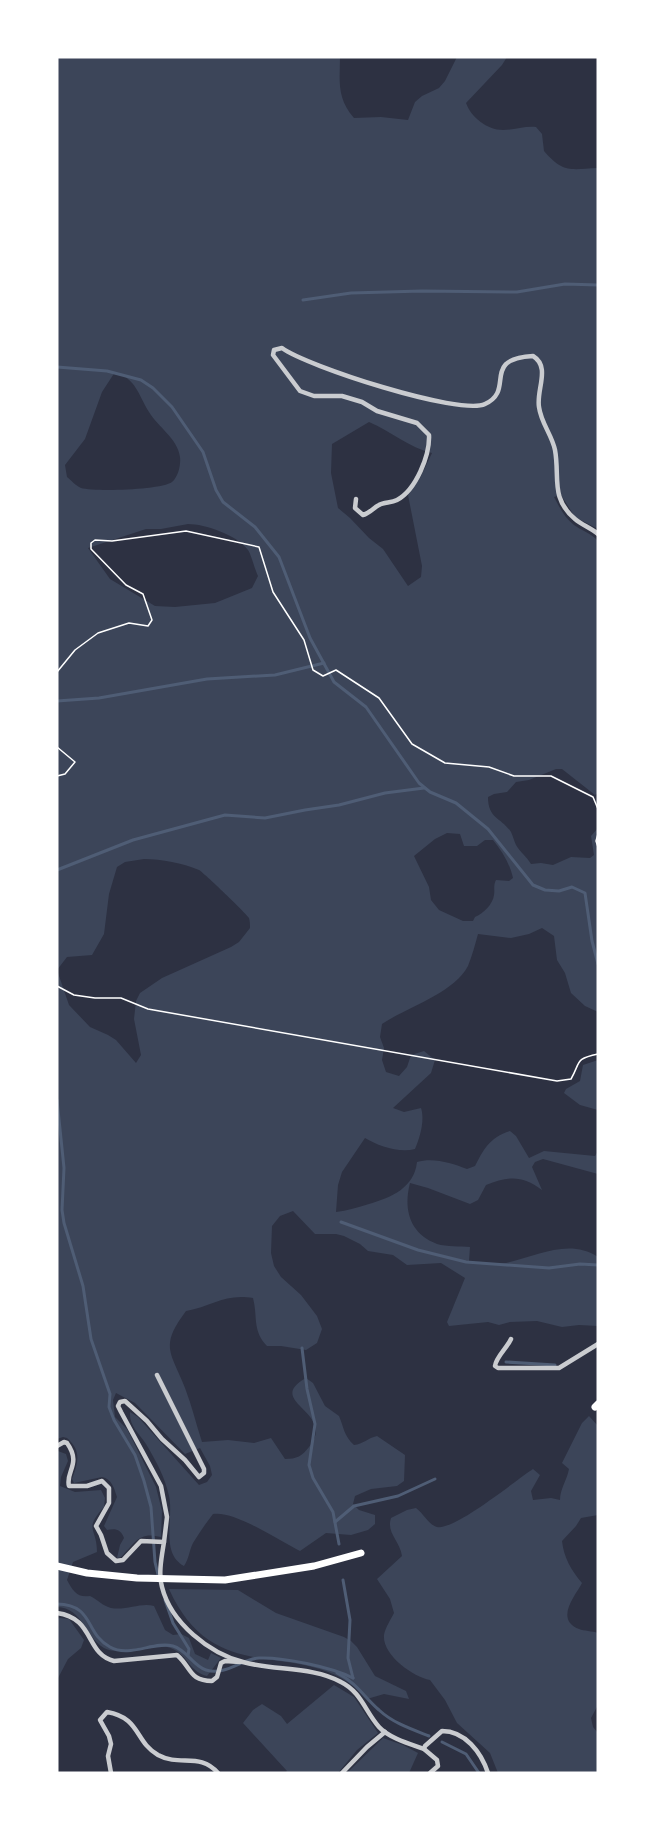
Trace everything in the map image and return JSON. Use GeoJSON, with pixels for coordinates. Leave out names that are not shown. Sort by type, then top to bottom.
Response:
{"type":"FeatureCollection","features":[{"type":"Feature","properties":{"kind":"main road"},"geometry":{"type":"LineString","coordinates":[[57,1566],[87,1573],[138,1578],[225,1580],[314,1566],[361,1553]]}},
{"type":"Feature","properties":{"kind":"street"},"geometry":{"type":"LineString","coordinates":[[356,499],[355,508],[363,515],[380,504],[396,501],[402,496],[420,471],[428,455],[429,435],[417,423],[377,411],[352,399],[342,396],[314,396],[300,391],[273,355],[277,348],[282,348],[318,366],[391,390],[468,406],[481,406],[491,401],[500,388],[500,380],[507,361],[513,358],[533,356],[542,364],[543,371],[538,397],[543,422],[555,448],[558,493],[568,513],[598,534]]}},
{"type":"Feature","properties":{"kind":"street"},"geometry":{"type":"LineString","coordinates":[[512,1339],[496,1359],[495,1366],[498,1368],[559,1368],[598,1344]]}},
{"type":"Feature","properties":{"kind":"street"},"geometry":{"type":"LineString","coordinates":[[157,1375],[204,1469],[204,1473],[199,1477],[185,1460],[125,1401],[120,1402],[118,1406],[121,1413],[161,1486],[167,1517],[161,1586],[169,1604],[204,1643],[212,1650],[243,1662]]}},
{"type":"Feature","properties":{"kind":"street"},"geometry":{"type":"LineString","coordinates":[[57,1446],[64,1442],[71,1449],[74,1462],[68,1480],[69,1486],[87,1486],[102,1481],[109,1488],[109,1503],[96,1526],[110,1557],[116,1561],[123,1560],[141,1541],[164,1542]]}},
{"type":"Feature","properties":{"kind":"street"},"geometry":{"type":"LineString","coordinates":[[57,1613],[76,1619],[105,1659],[114,1661],[177,1655],[190,1673],[200,1681],[212,1681],[217,1677],[221,1663],[225,1661],[308,1672],[340,1681],[358,1695],[385,1732],[424,1747],[436,1760],[438,1766],[430,1773]]}},
{"type":"Feature","properties":{"kind":"street"},"geometry":{"type":"LineString","coordinates":[[111,1773],[108,1756],[111,1744],[100,1720],[107,1712],[127,1719],[135,1727],[144,1743],[157,1754],[165,1758],[211,1764],[218,1773]]}},
{"type":"Feature","properties":{"kind":"street"},"geometry":{"type":"LineString","coordinates":[[424,1747],[442,1731],[460,1735],[484,1760],[488,1773]]}},
{"type":"Feature","properties":{"kind":"street"},"geometry":{"type":"LineString","coordinates":[[342,1773],[385,1732]]}},
{"type":"Feature","properties":{"kind":"path"},"geometry":{"type":"LineString","coordinates":[[57,672],[75,651],[98,633],[129,623],[148,626],[153,620],[143,594],[126,585],[91,549],[91,543],[95,540],[112,542],[186,531],[259,547],[273,592],[304,640],[312,670],[323,676],[336,670],[379,698],[412,744],[445,763],[489,767],[514,776],[552,776],[593,797],[598,809]]}},
{"type":"Feature","properties":{"kind":"path"},"geometry":{"type":"LineString","coordinates":[[57,747],[75,762],[65,774],[57,776]]}},
{"type":"Feature","properties":{"kind":"path"},"geometry":{"type":"LineString","coordinates":[[598,834],[596,841],[598,847]]}},
{"type":"Feature","properties":{"kind":"path"},"geometry":{"type":"LineString","coordinates":[[57,986],[74,995],[121,998],[148,1009],[557,1081],[571,1079],[578,1063],[598,1054]]}},
{"type":"Feature","properties":{"kind":"shaded area"},"geometry":{"type":"Polygon","coordinates":[[[57,57],[340,57],[342,96],[348,111],[354,118],[381,117],[408,120],[415,102],[439,88],[457,57],[507,57],[466,103],[472,113],[480,122],[491,128],[507,130],[536,127],[542,134],[544,151],[563,167],[598,168],[598,529],[575,517],[561,495],[554,497],[562,512],[571,522],[598,541],[598,793],[595,795],[562,769],[556,769],[529,780],[516,782],[507,792],[488,797],[490,810],[511,832],[516,845],[531,864],[553,865],[571,857],[590,858],[594,855],[591,836],[598,828],[598,1012],[585,1006],[571,993],[565,973],[557,960],[554,936],[542,928],[511,938],[478,934],[468,966],[461,976],[441,992],[382,1024],[380,1037],[384,1048],[382,1060],[386,1072],[399,1076],[407,1067],[411,1055],[424,1051],[435,1060],[431,1073],[393,1108],[404,1112],[421,1108],[420,1134],[415,1149],[409,1150],[389,1148],[365,1138],[342,1172],[338,1185],[336,1212],[369,1204],[394,1194],[407,1185],[417,1162],[436,1160],[467,1169],[475,1166],[484,1149],[492,1141],[510,1131],[516,1136],[529,1158],[544,1151],[595,1156],[598,1151],[598,1174],[543,1159],[535,1162],[532,1167],[542,1190],[522,1179],[502,1180],[486,1185],[478,1200],[470,1204],[410,1183],[407,1203],[411,1220],[420,1234],[437,1244],[470,1247],[469,1261],[506,1263],[564,1249],[576,1249],[598,1257],[598,1326],[562,1327],[537,1321],[510,1322],[499,1325],[488,1322],[449,1326],[447,1322],[465,1278],[441,1263],[407,1265],[393,1255],[368,1251],[344,1236],[315,1234],[293,1211],[280,1216],[272,1226],[271,1253],[274,1266],[281,1277],[301,1295],[317,1316],[322,1329],[317,1343],[306,1350],[267,1346],[257,1329],[253,1298],[235,1297],[186,1311],[172,1333],[170,1350],[202,1442],[228,1440],[254,1443],[271,1438],[285,1459],[304,1453],[315,1435],[315,1425],[292,1394],[295,1386],[306,1378],[313,1383],[325,1406],[339,1416],[346,1435],[354,1445],[377,1436],[405,1455],[404,1481],[397,1486],[371,1489],[355,1496],[353,1504],[359,1510],[375,1515],[375,1524],[368,1530],[351,1535],[326,1533],[300,1551],[244,1521],[222,1514],[213,1514],[193,1543],[184,1566],[172,1553],[169,1534],[170,1505],[165,1482],[150,1450],[133,1425],[130,1412],[138,1417],[199,1485],[207,1482],[212,1475],[210,1466],[200,1448],[185,1454],[135,1403],[116,1393],[113,1400],[115,1417],[127,1429],[156,1487],[162,1511],[161,1537],[142,1537],[121,1557],[117,1558],[123,1535],[115,1529],[107,1530],[104,1526],[117,1497],[114,1487],[102,1477],[74,1483],[72,1479],[76,1468],[77,1452],[67,1438],[57,1439],[57,57]],[[115,372],[102,392],[85,439],[65,465],[67,477],[81,488],[99,490],[128,490],[166,485],[172,482],[179,467],[180,457],[176,444],[153,418],[132,383],[115,372]],[[369,422],[332,444],[331,473],[338,508],[383,549],[408,586],[421,577],[422,566],[408,495],[420,478],[432,453],[369,422]],[[188,524],[146,529],[88,548],[110,579],[155,606],[175,607],[215,603],[252,588],[258,576],[248,550],[236,540],[212,528],[195,525],[188,524]],[[447,833],[435,839],[414,856],[429,887],[431,900],[439,910],[463,921],[473,921],[490,905],[496,880],[509,881],[513,878],[505,858],[493,840],[485,840],[477,846],[464,846],[460,834],[447,833]],[[144,859],[125,862],[117,867],[109,894],[104,934],[92,955],[67,957],[57,970],[69,1005],[90,1027],[116,1040],[136,1063],[141,1055],[134,1019],[136,1001],[140,993],[162,978],[239,942],[250,928],[249,919],[199,870],[179,863],[158,860],[144,859]]]}},
{"type":"Feature","properties":{"kind":"shaded area"},"geometry":{"type":"Polygon","coordinates":[[[598,1060],[598,1110],[580,1105],[564,1093],[566,1089],[580,1081],[583,1065],[598,1060]]]}},
{"type":"Feature","properties":{"kind":"shaded area"},"geometry":{"type":"Polygon","coordinates":[[[589,1416],[598,1426],[598,1515],[581,1518],[562,1541],[569,1564],[582,1583],[569,1607],[568,1619],[579,1629],[598,1633],[598,1705],[591,1718],[593,1727],[598,1733],[598,1773],[498,1773],[490,1753],[457,1723],[445,1700],[430,1680],[407,1670],[393,1657],[385,1643],[384,1635],[394,1613],[390,1599],[377,1579],[402,1556],[390,1528],[391,1518],[416,1508],[434,1526],[445,1526],[485,1504],[533,1469],[540,1475],[531,1491],[533,1500],[551,1498],[560,1500],[569,1469],[562,1463],[582,1423],[589,1416]]]}},
{"type":"Feature","properties":{"kind":"shaded area"},"geometry":{"type":"Polygon","coordinates":[[[58,1451],[66,1454],[68,1461],[60,1486],[75,1492],[101,1490],[105,1498],[104,1507],[93,1525],[97,1552],[73,1562],[67,1580],[71,1587],[79,1595],[90,1596],[111,1608],[154,1606],[165,1630],[173,1635],[181,1634],[189,1638],[195,1654],[208,1660],[211,1653],[221,1658],[207,1676],[195,1670],[174,1649],[167,1647],[151,1646],[117,1651],[104,1648],[92,1637],[73,1612],[57,1607],[58,1451]]]}},
{"type":"Feature","properties":{"kind":"shaded area"},"geometry":{"type":"Polygon","coordinates":[[[169,1589],[238,1590],[276,1613],[344,1637],[357,1647],[375,1676],[406,1691],[409,1699],[384,1694],[367,1699],[343,1679],[317,1668],[237,1653],[212,1642],[189,1622],[169,1589]]]}},
{"type":"Feature","properties":{"kind":"shaded area"},"geometry":{"type":"Polygon","coordinates":[[[57,1619],[69,1619],[84,1640],[81,1648],[68,1659],[57,1680],[57,1619]]]}},
{"type":"Feature","properties":{"kind":"shaded area"},"geometry":{"type":"Polygon","coordinates":[[[334,1685],[354,1697],[378,1733],[357,1750],[338,1773],[285,1773],[287,1771],[243,1723],[253,1710],[262,1704],[281,1716],[287,1724],[334,1685]]]}},
{"type":"Feature","properties":{"kind":"shaded area"},"geometry":{"type":"Polygon","coordinates":[[[383,1738],[418,1753],[409,1773],[348,1772],[383,1738]]]}},
{"type":"Feature","properties":{"kind":"waterway"},"geometry":{"type":"LineString","coordinates":[[303,300],[351,293],[517,292],[565,284],[598,285]]}},
{"type":"Feature","properties":{"kind":"waterway"},"geometry":{"type":"LineString","coordinates":[[57,367],[107,371],[141,380],[153,388],[172,407],[203,452],[216,490],[223,502],[255,527],[279,557],[310,638],[334,682],[366,707],[419,783],[430,792],[456,803],[488,829],[533,885],[545,890],[559,891],[572,887],[585,893],[598,964]]}},
{"type":"Feature","properties":{"kind":"waterway"},"geometry":{"type":"LineString","coordinates":[[57,701],[99,698],[207,679],[275,675],[324,663]]}},
{"type":"Feature","properties":{"kind":"waterway"},"geometry":{"type":"LineString","coordinates":[[57,870],[133,840],[225,815],[265,818],[339,805],[385,793],[424,788]]}},
{"type":"Feature","properties":{"kind":"waterway"},"geometry":{"type":"LineString","coordinates":[[57,1100],[64,1168],[62,1210],[64,1223],[83,1286],[91,1339],[110,1394],[109,1407],[135,1455],[151,1507],[155,1562],[159,1579]]}},
{"type":"Feature","properties":{"kind":"waterway"},"geometry":{"type":"LineString","coordinates":[[341,1222],[418,1250],[466,1262],[549,1268],[580,1264],[598,1265]]}},
{"type":"Feature","properties":{"kind":"waterway"},"geometry":{"type":"LineString","coordinates":[[302,1348],[307,1389],[315,1424],[309,1465],[313,1478],[333,1512],[339,1544]]}},
{"type":"Feature","properties":{"kind":"waterway"},"geometry":{"type":"LineString","coordinates":[[506,1362],[555,1365]]}},
{"type":"Feature","properties":{"kind":"waterway"},"geometry":{"type":"LineString","coordinates":[[335,1522],[354,1506],[398,1496],[435,1479]]}},
{"type":"Feature","properties":{"kind":"waterway"},"geometry":{"type":"LineString","coordinates":[[343,1580],[350,1620],[348,1658],[353,1678]]}},
{"type":"Feature","properties":{"kind":"waterway"},"geometry":{"type":"LineString","coordinates":[[165,1600],[173,1623],[189,1649],[188,1656]]}},
{"type":"Feature","properties":{"kind":"waterway"},"geometry":{"type":"LineString","coordinates":[[57,1604],[78,1609],[84,1614],[96,1635],[117,1650],[125,1651],[166,1645],[178,1648],[206,1670],[220,1671],[252,1659],[269,1658],[320,1667],[353,1678]]}},
{"type":"Feature","properties":{"kind":"waterway"},"geometry":{"type":"LineString","coordinates":[[337,1673],[350,1681],[390,1719],[429,1736]]}},
{"type":"Feature","properties":{"kind":"waterway"},"geometry":{"type":"LineString","coordinates":[[442,1742],[466,1754],[479,1773]]}}]}
